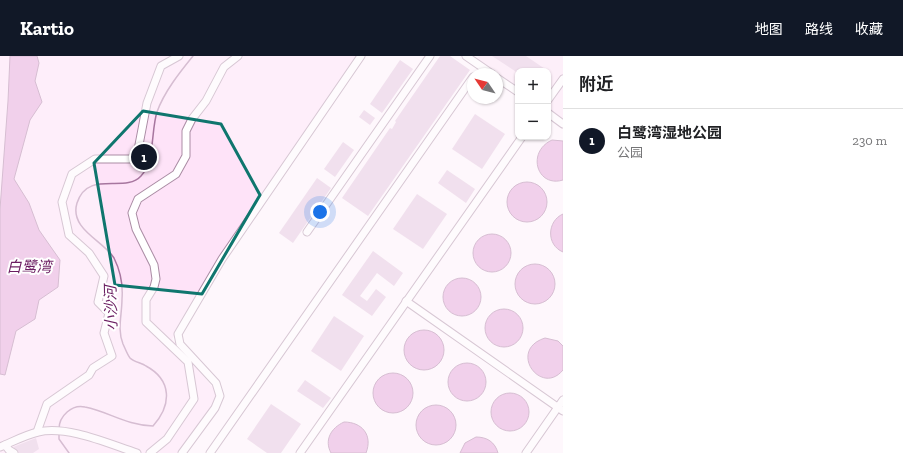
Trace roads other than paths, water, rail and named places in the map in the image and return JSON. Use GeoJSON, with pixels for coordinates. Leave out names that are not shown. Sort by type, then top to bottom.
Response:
{"type":"FeatureCollection","features":[{"type":"Feature","properties":{"kind":"street"},"geometry":{"type":"LineString","coordinates":[[37,432],[47,404],[89,375],[93,368],[112,356],[104,333],[109,313],[98,302],[104,276],[89,253],[69,235],[62,202],[72,174],[95,159],[131,159],[138,150],[147,102],[161,66],[179,56]]}},
{"type":"Feature","properties":{"kind":"street"},"geometry":{"type":"LineString","coordinates":[[150,453],[168,439],[194,399],[188,362],[146,322],[146,300],[154,287],[156,279],[154,265],[136,228],[132,213],[138,199],[176,174],[186,156],[186,131],[192,119],[206,101],[224,67],[238,56]]}},
{"type":"Feature","properties":{"kind":"street"},"geometry":{"type":"LineString","coordinates":[[182,453],[215,408],[220,396],[216,383],[180,344],[178,334],[222,259],[361,56]]}},
{"type":"Feature","properties":{"kind":"street"},"geometry":{"type":"LineString","coordinates":[[307,232],[430,56]]}},
{"type":"Feature","properties":{"kind":"street"},"geometry":{"type":"LineString","coordinates":[[466,56],[484,68]]}},
{"type":"Feature","properties":{"kind":"street"},"geometry":{"type":"LineString","coordinates":[[551,96],[563,79]]}},
{"type":"Feature","properties":{"kind":"street"},"geometry":{"type":"LineString","coordinates":[[503,82],[515,90]]}},
{"type":"Feature","properties":{"kind":"street"},"geometry":{"type":"LineString","coordinates":[[210,453],[467,86]]}},
{"type":"Feature","properties":{"kind":"street"},"geometry":{"type":"LineString","coordinates":[[551,115],[563,124]]}},
{"type":"Feature","properties":{"kind":"street"},"geometry":{"type":"LineString","coordinates":[[300,453],[520,140]]}},
{"type":"Feature","properties":{"kind":"street"},"geometry":{"type":"LineString","coordinates":[[406,301],[560,410]]}},
{"type":"Feature","properties":{"kind":"street"},"geometry":{"type":"LineString","coordinates":[[526,453],[560,410],[563,400]]}},
{"type":"Feature","properties":{"kind":"street"},"geometry":{"type":"LineString","coordinates":[[2,446],[37,432],[50,430],[69,432],[137,453]]}},
{"type":"Feature","properties":{"kind":"street"},"geometry":{"type":"LineString","coordinates":[[2,446],[14,453]]}},
{"type":"Feature","properties":{"kind":"water","name":"白鹭湾"},"geometry":{"type":"Polygon","coordinates":[[[10,56],[37,56],[39,63],[35,81],[42,102],[30,120],[14,179],[29,203],[39,230],[60,260],[58,287],[39,300],[35,319],[16,331],[5,375],[0,374],[0,209],[10,56]]]}},
{"type":"Feature","properties":{"kind":"water"},"geometry":{"type":"Polygon","coordinates":[[[552,140],[563,141],[563,180],[554,181],[547,179],[541,174],[538,168],[537,160],[539,152],[544,145],[552,140]]]}},
{"type":"Feature","properties":{"kind":"water"},"geometry":{"type":"Polygon","coordinates":[[[531,182],[538,185],[544,191],[547,202],[546,210],[538,219],[531,222],[523,222],[516,219],[508,210],[507,198],[510,191],[519,183],[531,182]]]}},
{"type":"Feature","properties":{"kind":"water"},"geometry":{"type":"Polygon","coordinates":[[[563,214],[563,252],[557,249],[551,239],[551,227],[558,217],[563,214]]]}},
{"type":"Feature","properties":{"kind":"water"},"geometry":{"type":"Polygon","coordinates":[[[492,234],[505,240],[511,253],[505,266],[492,272],[479,266],[473,253],[479,240],[492,234]]]}},
{"type":"Feature","properties":{"kind":"water"},"geometry":{"type":"Polygon","coordinates":[[[531,264],[539,264],[546,267],[552,273],[555,284],[552,295],[546,301],[539,304],[531,304],[524,301],[518,295],[515,288],[515,280],[518,273],[524,267],[531,264]]]}},
{"type":"Feature","properties":{"kind":"water"},"geometry":{"type":"Polygon","coordinates":[[[458,278],[466,278],[476,283],[480,290],[480,304],[476,311],[466,316],[458,316],[448,311],[446,308],[443,301],[443,293],[448,283],[451,281],[458,278]]]}},
{"type":"Feature","properties":{"kind":"water"},"geometry":{"type":"Polygon","coordinates":[[[500,309],[508,309],[515,312],[520,317],[523,328],[520,339],[515,344],[508,347],[500,347],[493,344],[488,339],[485,332],[485,324],[488,317],[493,312],[500,309]]]}},
{"type":"Feature","properties":{"kind":"water"},"geometry":{"type":"Polygon","coordinates":[[[424,330],[438,336],[444,350],[438,364],[424,370],[410,364],[404,350],[410,336],[424,330]]]}},
{"type":"Feature","properties":{"kind":"water"},"geometry":{"type":"Polygon","coordinates":[[[545,338],[558,341],[563,346],[563,370],[554,377],[546,378],[538,375],[532,369],[528,361],[529,352],[534,344],[545,338]]]}},
{"type":"Feature","properties":{"kind":"water"},"geometry":{"type":"Polygon","coordinates":[[[463,363],[471,363],[481,368],[485,375],[485,389],[481,396],[471,401],[463,401],[453,396],[451,393],[448,386],[448,378],[453,368],[456,366],[463,363]]]}},
{"type":"Feature","properties":{"kind":"water"},"geometry":{"type":"Polygon","coordinates":[[[393,373],[407,379],[413,393],[407,407],[393,413],[379,407],[373,393],[379,379],[393,373]]]}},
{"type":"Feature","properties":{"kind":"water"},"geometry":{"type":"Polygon","coordinates":[[[506,393],[514,393],[521,396],[526,401],[529,412],[526,423],[521,428],[514,431],[506,431],[499,428],[494,423],[491,416],[491,408],[494,401],[499,396],[506,393]]]}},
{"type":"Feature","properties":{"kind":"water"},"geometry":{"type":"Polygon","coordinates":[[[436,405],[444,407],[450,411],[454,417],[456,425],[454,433],[450,439],[444,443],[436,445],[428,443],[422,439],[418,433],[416,425],[418,417],[422,411],[428,407],[436,405]]]}},
{"type":"Feature","properties":{"kind":"water"},"geometry":{"type":"Polygon","coordinates":[[[344,422],[356,424],[361,427],[367,435],[368,446],[366,453],[331,453],[328,444],[330,435],[332,431],[344,422]]]}},
{"type":"Feature","properties":{"kind":"water"},"geometry":{"type":"Polygon","coordinates":[[[476,437],[487,439],[493,443],[498,453],[460,453],[465,443],[476,437]]]}},
{"type":"Feature","properties":{"kind":"waterway","name":"小沙河"},"geometry":{"type":"LineString","coordinates":[[59,429],[61,420],[67,412],[75,407],[94,409],[126,421],[153,426],[164,410],[166,393],[165,386],[161,378],[146,366],[130,358],[121,338],[120,327],[122,289],[121,278],[114,258],[83,227],[78,220],[76,212],[77,203],[82,193],[89,187],[98,184],[126,183],[134,181],[141,176],[149,162],[155,119],[160,105],[173,82],[193,56]]}},
{"type":"Feature","properties":{"kind":"waterway","name":"小沙河"},"geometry":{"type":"LineString","coordinates":[[59,433],[59,439],[69,453]]}},
{"type":"Feature","properties":{"kind":"place","name":"白鹭湾湿地公园"},"geometry":{"type":"Point","coordinates":[144,157]}}]}
